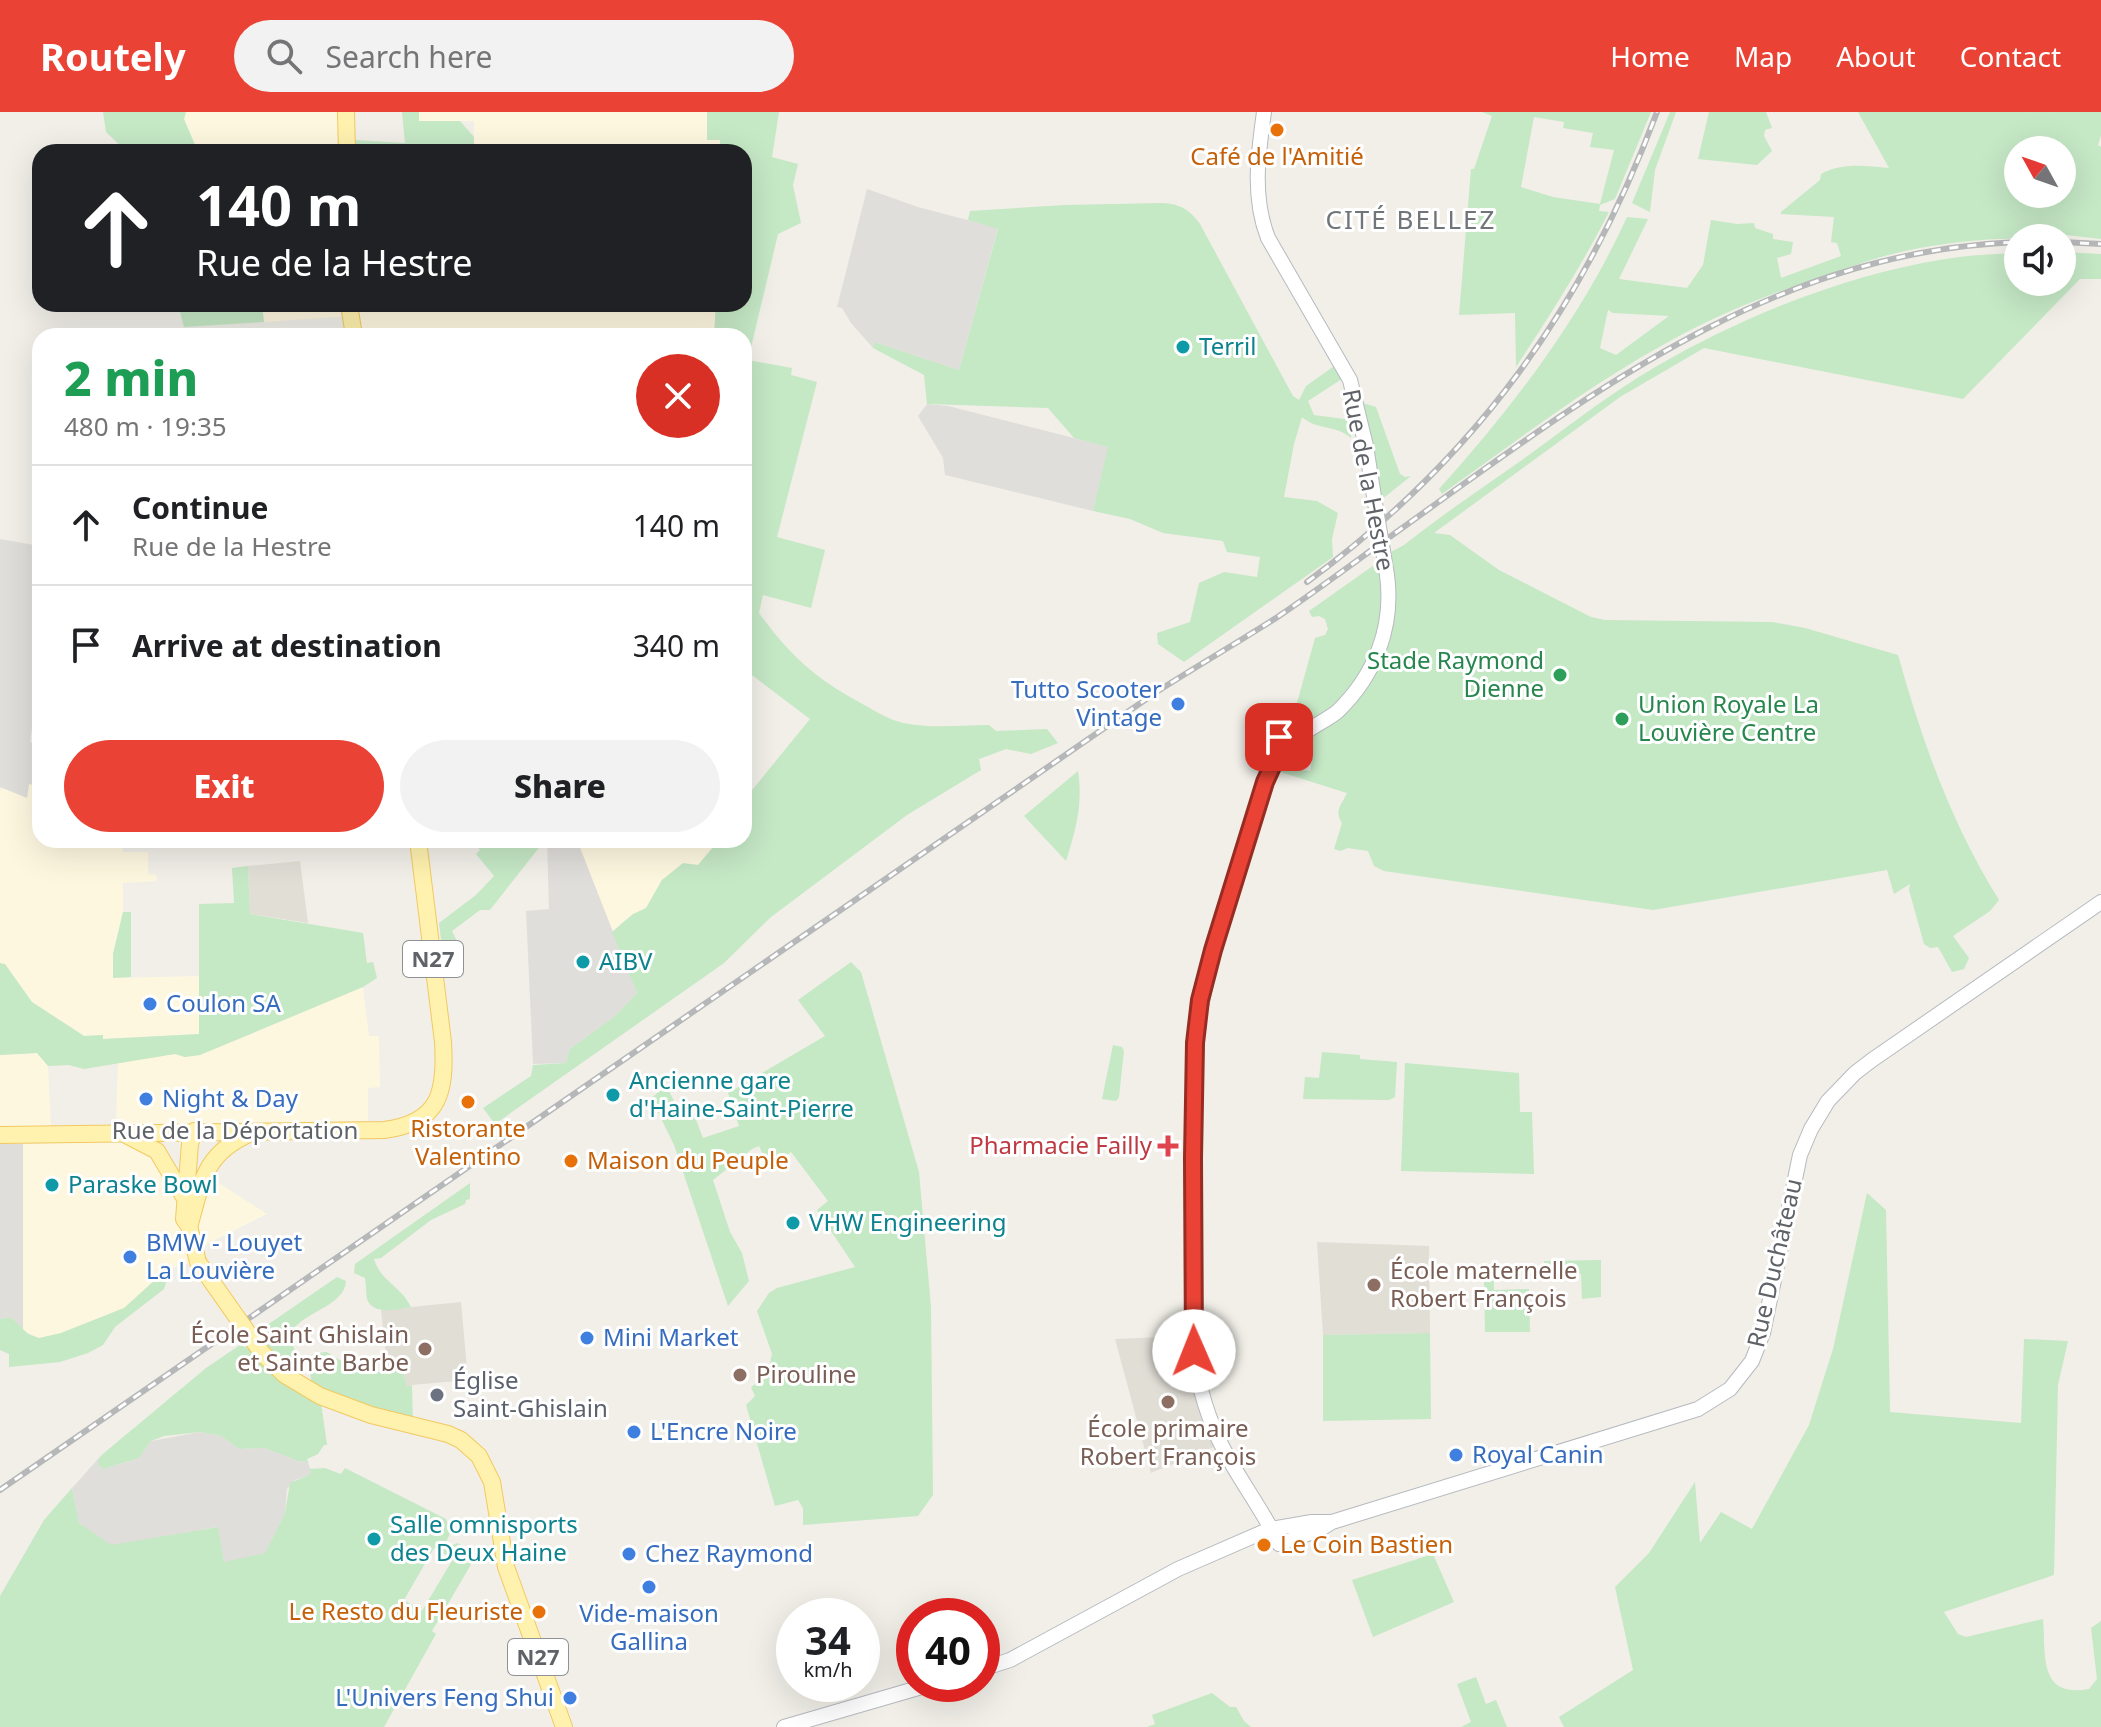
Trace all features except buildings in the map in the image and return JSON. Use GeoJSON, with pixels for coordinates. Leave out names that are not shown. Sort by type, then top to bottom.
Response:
{"type":"FeatureCollection","features":[{"type":"Feature","properties":{"kind":"main road"},"geometry":{"type":"LineString","coordinates":[[346,112],[347,144]]}},
{"type":"Feature","properties":{"kind":"main road","name":"Rue de la Déportation"},"geometry":{"type":"LineString","coordinates":[[0,1135],[384,1130],[403,1127],[421,1119],[433,1107],[441,1090],[443,1042],[419,848]]}},
{"type":"Feature","properties":{"kind":"main road"},"geometry":{"type":"LineString","coordinates":[[189,1202],[200,1144],[194,1131]]}},
{"type":"Feature","properties":{"kind":"main road"},"geometry":{"type":"LineString","coordinates":[[189,1202],[210,1163],[235,1141],[257,1131]]}},
{"type":"Feature","properties":{"kind":"main road"},"geometry":{"type":"LineString","coordinates":[[118,1132],[157,1151],[189,1202]]}},
{"type":"Feature","properties":{"kind":"main road","name":"N27"},"geometry":{"type":"LineString","coordinates":[[189,1202],[184,1219],[189,1226],[198,1262],[262,1353],[285,1375],[320,1396],[371,1415],[448,1434],[461,1440],[479,1456],[496,1495],[501,1549],[508,1573],[564,1727]]}},
{"type":"Feature","properties":{"kind":"street","name":"Rue de la Hestre"},"geometry":{"type":"LineString","coordinates":[[1264,112],[1257,182],[1259,215],[1268,238],[1348,375],[1363,431],[1389,590],[1387,623],[1373,666],[1337,712],[1297,740],[1289,733],[1282,734],[1277,741],[1280,749],[1265,782],[1200,1000],[1195,1043],[1193,1165],[1193,1337],[1198,1377],[1220,1442],[1275,1536]]}},
{"type":"Feature","properties":{"kind":"street","name":"Rue Duchâteau"},"geometry":{"type":"LineString","coordinates":[[1000,1663],[1178,1569],[1275,1536],[1319,1530],[1329,1522],[1698,1409],[1730,1389],[1747,1371],[1762,1338],[1796,1167],[1811,1129],[1828,1101],[1872,1060],[2101,902]]}},
{"type":"Feature","properties":{"kind":"street"},"geometry":{"type":"LineString","coordinates":[[784,1727],[896,1694]]}},
{"type":"Feature","properties":{"kind":"shaded area"},"geometry":{"type":"Polygon","coordinates":[[[186,112],[346,112],[347,127],[356,144],[195,144],[184,119],[186,112]]]}},
{"type":"Feature","properties":{"kind":"shaded area"},"geometry":{"type":"Polygon","coordinates":[[[419,112],[707,112],[707,140],[720,140],[720,144],[474,144],[474,121],[418,121],[419,112]]]}},
{"type":"Feature","properties":{"kind":"shaded area"},"geometry":{"type":"Polygon","coordinates":[[[867,189],[918,207],[998,228],[959,370],[874,342],[873,348],[842,308],[837,307],[867,189]]]}},
{"type":"Feature","properties":{"kind":"shaded area"},"geometry":{"type":"Polygon","coordinates":[[[263,312],[716,312],[714,328],[355,328],[351,316],[264,322],[263,312]]]}},
{"type":"Feature","properties":{"kind":"shaded area"},"geometry":{"type":"Polygon","coordinates":[[[927,404],[948,406],[1109,447],[1093,511],[945,475],[943,458],[918,416],[927,404]]]}},
{"type":"Feature","properties":{"kind":"shaded area"},"geometry":{"type":"Polygon","coordinates":[[[0,539],[32,545],[32,785],[29,784],[27,798],[0,787],[0,539]]]}},
{"type":"Feature","properties":{"kind":"shaded area"},"geometry":{"type":"Polygon","coordinates":[[[29,784],[32,785],[32,848],[123,848],[123,852],[148,852],[148,874],[156,875],[157,881],[123,883],[123,912],[113,954],[117,978],[199,976],[200,1034],[103,1039],[102,1035],[85,1036],[32,1002],[5,965],[0,963],[0,792],[2,788],[27,797],[29,784]]]}},
{"type":"Feature","properties":{"kind":"shaded area"},"geometry":{"type":"Polygon","coordinates":[[[547,848],[580,848],[637,993],[615,1016],[570,1049],[566,1063],[533,1064],[526,911],[549,909],[547,848]]]}},
{"type":"Feature","properties":{"kind":"shaded area"},"geometry":{"type":"Polygon","coordinates":[[[580,848],[712,848],[698,865],[662,879],[646,908],[626,919],[613,934],[580,848]]]}},
{"type":"Feature","properties":{"kind":"shaded area"},"geometry":{"type":"Polygon","coordinates":[[[300,861],[308,923],[250,914],[248,866],[300,861]]]}},
{"type":"Feature","properties":{"kind":"shaded area"},"geometry":{"type":"Polygon","coordinates":[[[363,987],[369,1036],[379,1036],[380,1087],[368,1088],[368,1121],[116,1124],[118,1061],[175,1054],[185,1057],[200,1055],[363,987]]]}},
{"type":"Feature","properties":{"kind":"shaded area"},"geometry":{"type":"Polygon","coordinates":[[[37,1053],[48,1066],[51,1126],[0,1128],[0,1055],[37,1053]]]}},
{"type":"Feature","properties":{"kind":"shaded area"},"geometry":{"type":"Polygon","coordinates":[[[95,1142],[142,1145],[175,1189],[190,1263],[172,1268],[124,1308],[40,1339],[23,1330],[23,1144],[95,1142]]]}},
{"type":"Feature","properties":{"kind":"shaded area"},"geometry":{"type":"Polygon","coordinates":[[[0,1144],[23,1144],[23,1330],[11,1317],[0,1319],[0,1144]]]}},
{"type":"Feature","properties":{"kind":"shaded area"},"geometry":{"type":"Polygon","coordinates":[[[208,1176],[267,1214],[201,1247],[198,1222],[208,1176]]]}},
{"type":"Feature","properties":{"kind":"shaded area","name":"École maternelle Robert François"},"geometry":{"type":"Polygon","coordinates":[[[1317,1242],[1429,1246],[1430,1333],[1323,1335],[1317,1242]]]}},
{"type":"Feature","properties":{"kind":"shaded area","name":"École Saint Ghislain et Sainte Barbe"},"geometry":{"type":"Polygon","coordinates":[[[461,1302],[468,1380],[407,1388],[403,1372],[388,1373],[381,1310],[461,1302]]]}},
{"type":"Feature","properties":{"kind":"shaded area","name":"École primaire Robert François"},"geometry":{"type":"Polygon","coordinates":[[[1193,1337],[1221,1444],[1151,1473],[1115,1339],[1193,1337]]]}},
{"type":"Feature","properties":{"kind":"shaded area"},"geometry":{"type":"Polygon","coordinates":[[[200,1432],[221,1436],[239,1449],[265,1448],[308,1462],[312,1474],[295,1480],[287,1489],[285,1513],[265,1553],[224,1563],[217,1527],[111,1546],[79,1523],[72,1488],[98,1459],[98,1465],[103,1469],[139,1458],[151,1441],[200,1432]]]}},
{"type":"Feature","properties":{"kind":"green space"},"geometry":{"type":"Polygon","coordinates":[[[103,112],[186,112],[184,119],[195,144],[119,144],[106,132],[103,112]]]}},
{"type":"Feature","properties":{"kind":"green space"},"geometry":{"type":"Polygon","coordinates":[[[402,112],[419,112],[419,121],[460,121],[474,137],[474,144],[356,144],[354,140],[405,143],[402,112]]]}},
{"type":"Feature","properties":{"kind":"green space"},"geometry":{"type":"Polygon","coordinates":[[[707,112],[779,112],[772,157],[798,164],[793,185],[801,223],[778,234],[752,343],[752,328],[714,328],[716,312],[752,312],[752,144],[720,144],[720,140],[707,140],[707,112]]]}},
{"type":"Feature","properties":{"kind":"green space"},"geometry":{"type":"Polygon","coordinates":[[[1482,112],[1651,112],[1615,199],[1600,205],[1599,211],[1609,212],[1516,367],[1515,313],[1459,315],[1471,169],[1474,169],[1492,116],[1482,112]],[[1534,117],[1521,187],[1553,197],[1600,204],[1614,150],[1590,147],[1593,133],[1563,128],[1564,122],[1534,117]]]}},
{"type":"Feature","properties":{"kind":"green space"},"geometry":{"type":"Polygon","coordinates":[[[1670,112],[1676,112],[1655,170],[1650,212],[1632,203],[1670,112]]]}},
{"type":"Feature","properties":{"kind":"green space"},"geometry":{"type":"Polygon","coordinates":[[[1709,112],[1766,112],[1772,128],[1765,130],[1764,136],[1772,151],[1757,165],[1698,159],[1709,112]]]}},
{"type":"Feature","properties":{"kind":"green space"},"geometry":{"type":"Polygon","coordinates":[[[1858,112],[2101,112],[2098,145],[2101,147],[2101,239],[2076,236],[2076,224],[2004,224],[2004,239],[1968,241],[1896,253],[1773,294],[1703,323],[1650,352],[1559,410],[1442,494],[1439,489],[1519,394],[1567,326],[1627,217],[1648,219],[1619,279],[1687,288],[1703,265],[1711,220],[1754,223],[1755,228],[1773,234],[1773,239],[1793,242],[1791,254],[1777,258],[1781,278],[1841,256],[1837,243],[1831,242],[1834,217],[1781,212],[1820,180],[1821,174],[1854,166],[1889,168],[1858,112]],[[1608,310],[1600,348],[1616,355],[1669,316],[1613,313],[1608,310]]]}},
{"type":"Feature","properties":{"kind":"green space"},"geometry":{"type":"Polygon","coordinates":[[[1162,203],[1184,208],[1200,224],[1293,396],[1299,400],[1306,386],[1340,362],[1348,375],[1308,401],[1314,415],[1352,420],[1351,438],[1302,417],[1284,497],[1317,501],[1338,513],[1332,539],[1333,557],[1184,662],[1158,644],[1157,633],[1190,622],[1199,583],[1224,572],[1257,577],[1260,557],[1227,552],[1223,541],[1163,533],[1130,519],[1093,511],[1108,447],[1074,438],[1048,408],[927,404],[924,375],[873,348],[874,342],[959,370],[998,229],[968,220],[970,211],[1162,203]]]}},
{"type":"Feature","properties":{"kind":"green space","name":"Union Royale La Louvière Centre"},"geometry":{"type":"Polygon","coordinates":[[[2076,253],[2101,254],[2101,279],[2080,279],[2076,283],[2076,253]]]}},
{"type":"Feature","properties":{"kind":"green space","name":"Union Royale La Louvière Centre"},"geometry":{"type":"Polygon","coordinates":[[[2004,254],[2004,296],[2063,296],[1963,399],[1704,348],[1620,397],[1434,533],[1450,535],[1499,570],[1591,617],[1605,620],[1772,622],[1805,628],[1898,655],[1917,719],[1952,811],[1999,900],[1990,911],[1953,936],[1969,958],[1964,969],[1952,972],[1938,947],[1930,948],[1924,944],[1910,884],[1894,894],[1887,870],[1653,910],[1384,871],[1374,866],[1368,851],[1334,849],[1342,823],[1338,811],[1347,793],[1277,771],[1285,768],[1310,771],[1312,760],[1304,756],[1303,726],[1295,722],[1290,713],[1295,710],[1315,638],[1325,635],[1328,629],[1325,619],[1312,617],[1309,611],[1377,563],[1389,590],[1393,615],[1396,598],[1391,552],[1622,388],[1690,348],[1760,314],[1870,275],[2004,254]]]}},
{"type":"Feature","properties":{"kind":"green space"},"geometry":{"type":"Polygon","coordinates":[[[180,312],[263,312],[264,322],[184,327],[180,312]]]}},
{"type":"Feature","properties":{"kind":"green space"},"geometry":{"type":"Polygon","coordinates":[[[752,361],[792,368],[791,375],[817,382],[777,537],[825,550],[811,608],[763,595],[759,613],[781,641],[815,674],[891,719],[924,726],[989,725],[996,731],[1047,729],[1058,743],[1031,754],[1006,749],[979,759],[981,770],[907,815],[771,917],[724,963],[495,1124],[483,1108],[531,1076],[533,1065],[566,1063],[570,1049],[615,1016],[637,993],[612,932],[633,914],[646,908],[662,880],[683,863],[698,865],[712,848],[752,848],[752,790],[810,719],[752,675],[752,361]]]}},
{"type":"Feature","properties":{"kind":"green space"},"geometry":{"type":"Polygon","coordinates":[[[1356,401],[1376,407],[1400,474],[1411,476],[1381,500],[1356,401]]]}},
{"type":"Feature","properties":{"kind":"green space"},"geometry":{"type":"Polygon","coordinates":[[[1078,771],[1078,816],[1066,861],[1024,816],[1078,771]]]}},
{"type":"Feature","properties":{"kind":"green space"},"geometry":{"type":"Polygon","coordinates":[[[478,848],[539,848],[490,910],[480,910],[452,931],[458,943],[443,955],[439,923],[476,895],[494,876],[476,854],[478,848]]]}},
{"type":"Feature","properties":{"kind":"green space"},"geometry":{"type":"Polygon","coordinates":[[[248,866],[250,914],[363,933],[367,963],[373,962],[377,978],[363,987],[200,1055],[185,1057],[175,1054],[84,1069],[69,1065],[48,1066],[37,1053],[0,1055],[0,963],[5,964],[32,1002],[84,1036],[103,1035],[103,1039],[199,1034],[199,904],[234,903],[232,868],[248,866]]]}},
{"type":"Feature","properties":{"kind":"green space"},"geometry":{"type":"Polygon","coordinates":[[[123,912],[131,912],[131,977],[113,978],[113,954],[123,912]]]}},
{"type":"Feature","properties":{"kind":"green space"},"geometry":{"type":"Polygon","coordinates":[[[851,962],[861,972],[919,1172],[931,1307],[933,1495],[918,1516],[803,1525],[803,1508],[798,1500],[775,1506],[746,1405],[755,1396],[751,1387],[767,1376],[772,1354],[757,1311],[769,1293],[777,1288],[855,1267],[817,1210],[828,1201],[791,1152],[769,1168],[759,1146],[713,1180],[730,1232],[742,1253],[749,1281],[728,1306],[674,1145],[651,1098],[668,1089],[680,1113],[689,1110],[695,1117],[703,1138],[739,1126],[728,1093],[825,1036],[798,1000],[851,962]]]}},
{"type":"Feature","properties":{"kind":"green space"},"geometry":{"type":"Polygon","coordinates":[[[1113,1045],[1122,1047],[1124,1051],[1116,1101],[1102,1099],[1113,1045]]]}},
{"type":"Feature","properties":{"kind":"green space"},"geometry":{"type":"Polygon","coordinates":[[[1322,1052],[1397,1062],[1395,1097],[1389,1100],[1303,1099],[1305,1077],[1319,1078],[1322,1052]]]}},
{"type":"Feature","properties":{"kind":"green space"},"geometry":{"type":"Polygon","coordinates":[[[1405,1063],[1519,1073],[1520,1112],[1532,1112],[1534,1174],[1401,1171],[1405,1063]]]}},
{"type":"Feature","properties":{"kind":"green space"},"geometry":{"type":"Polygon","coordinates":[[[470,1183],[470,1199],[465,1204],[431,1220],[381,1258],[374,1259],[381,1273],[402,1293],[411,1307],[374,1308],[367,1299],[365,1278],[354,1273],[355,1264],[470,1183]]]}},
{"type":"Feature","properties":{"kind":"green space"},"geometry":{"type":"Polygon","coordinates":[[[1867,1193],[1886,1210],[1890,1412],[2021,1423],[2024,1339],[2068,1341],[2058,1385],[2054,1575],[1944,1612],[1958,1634],[1966,1637],[2043,1619],[2048,1671],[2061,1687],[2073,1690],[2089,1689],[2097,1679],[2091,1628],[2101,1621],[2101,1727],[1564,1727],[1559,1717],[1633,1670],[1615,1587],[1649,1553],[1695,1482],[1700,1543],[1721,1512],[1752,1529],[1809,1425],[1833,1349],[1867,1193]]]}},
{"type":"Feature","properties":{"kind":"green space"},"geometry":{"type":"Polygon","coordinates":[[[1601,1260],[1601,1297],[1582,1299],[1581,1274],[1545,1274],[1544,1261],[1601,1260]]]}},
{"type":"Feature","properties":{"kind":"green space"},"geometry":{"type":"Polygon","coordinates":[[[1484,1275],[1494,1275],[1494,1290],[1529,1289],[1530,1332],[1485,1332],[1484,1275]]]}},
{"type":"Feature","properties":{"kind":"green space"},"geometry":{"type":"Polygon","coordinates":[[[337,1277],[346,1281],[344,1290],[332,1303],[296,1325],[290,1333],[297,1361],[281,1370],[320,1396],[327,1445],[307,1459],[308,1462],[265,1448],[239,1449],[221,1436],[200,1432],[164,1436],[151,1441],[139,1458],[103,1469],[98,1465],[98,1459],[104,1453],[206,1368],[240,1345],[261,1353],[260,1330],[337,1277]]]}},
{"type":"Feature","properties":{"kind":"green space"},"geometry":{"type":"Polygon","coordinates":[[[157,1278],[163,1278],[166,1283],[164,1289],[115,1327],[103,1345],[88,1353],[60,1362],[9,1367],[9,1354],[0,1350],[0,1319],[11,1317],[28,1334],[39,1338],[61,1333],[124,1308],[157,1278]]]}},
{"type":"Feature","properties":{"kind":"green space"},"geometry":{"type":"Polygon","coordinates":[[[1430,1333],[1431,1419],[1323,1421],[1323,1335],[1430,1333]]]}},
{"type":"Feature","properties":{"kind":"green space"},"geometry":{"type":"Polygon","coordinates":[[[327,1352],[363,1370],[403,1372],[407,1387],[412,1385],[413,1425],[320,1391],[311,1380],[309,1360],[318,1353],[327,1352]]]}},
{"type":"Feature","properties":{"kind":"green space"},"geometry":{"type":"Polygon","coordinates":[[[325,1468],[341,1474],[345,1468],[446,1519],[450,1533],[445,1545],[458,1543],[473,1561],[432,1631],[436,1634],[384,1727],[0,1727],[0,1596],[44,1520],[72,1488],[79,1523],[111,1545],[218,1527],[224,1562],[265,1553],[285,1513],[290,1483],[311,1474],[310,1469],[325,1468]],[[434,1548],[404,1600],[422,1611],[453,1559],[434,1548]]]}},
{"type":"Feature","properties":{"kind":"green space"},"geometry":{"type":"Polygon","coordinates":[[[1433,1554],[1454,1602],[1373,1637],[1352,1580],[1433,1554]]]}},
{"type":"Feature","properties":{"kind":"green space"},"geometry":{"type":"Polygon","coordinates":[[[1476,1677],[1486,1704],[1496,1700],[1507,1727],[1461,1727],[1471,1722],[1457,1684],[1476,1677]]]}},
{"type":"Feature","properties":{"kind":"green space"},"geometry":{"type":"Polygon","coordinates":[[[1212,1693],[1230,1707],[1236,1707],[1251,1727],[1147,1727],[1155,1724],[1152,1715],[1212,1693]]]}},
{"type":"Feature","properties":{"kind":"railway"},"geometry":{"type":"LineString","coordinates":[[1307,582],[1368,534],[1423,484],[1473,430],[1518,374],[1559,314],[1595,250],[1628,183],[1657,112]]}},
{"type":"Feature","properties":{"kind":"railway"},"geometry":{"type":"LineString","coordinates":[[2076,243],[2101,244]]}},
{"type":"Feature","properties":{"kind":"railway"},"geometry":{"type":"LineString","coordinates":[[0,1490],[1158,691],[1290,609],[1604,388],[1680,343],[1758,304],[1840,273],[1926,252],[2004,244]]}},
{"type":"Feature","properties":{"kind":"place","name":"Café de l'Amitié"},"geometry":{"type":"Point","coordinates":[1277,130]}},
{"type":"Feature","properties":{"kind":"place","name":"Terril"},"geometry":{"type":"Point","coordinates":[1183,347]}},
{"type":"Feature","properties":{"kind":"place","name":"Stade Raymond Dienne"},"geometry":{"type":"Point","coordinates":[1560,675]}},
{"type":"Feature","properties":{"kind":"place","name":"Tutto Scooter Vintage"},"geometry":{"type":"Point","coordinates":[1178,704]}},
{"type":"Feature","properties":{"kind":"place","name":"Union Royale La Louvière Centre"},"geometry":{"type":"Point","coordinates":[1622,719]}},
{"type":"Feature","properties":{"kind":"place","name":"AIBV"},"geometry":{"type":"Point","coordinates":[583,962]}},
{"type":"Feature","properties":{"kind":"place","name":"Coulon SA"},"geometry":{"type":"Point","coordinates":[150,1004]}},
{"type":"Feature","properties":{"kind":"place","name":"Ancienne gare d'Haine-Saint-Pierre"},"geometry":{"type":"Point","coordinates":[613,1095]}},
{"type":"Feature","properties":{"kind":"place","name":"Night & Day"},"geometry":{"type":"Point","coordinates":[146,1099]}},
{"type":"Feature","properties":{"kind":"place","name":"Ristorante Valentino"},"geometry":{"type":"Point","coordinates":[468,1102]}},
{"type":"Feature","properties":{"kind":"place","name":"Pharmacie Failly"},"geometry":{"type":"Point","coordinates":[1168,1146]}},
{"type":"Feature","properties":{"kind":"place","name":"Maison du Peuple"},"geometry":{"type":"Point","coordinates":[571,1161]}},
{"type":"Feature","properties":{"kind":"place","name":"Paraske Bowl"},"geometry":{"type":"Point","coordinates":[52,1185]}},
{"type":"Feature","properties":{"kind":"place","name":"VHW Engineering"},"geometry":{"type":"Point","coordinates":[793,1223]}},
{"type":"Feature","properties":{"kind":"place","name":"BMW - Louyet La Louvière"},"geometry":{"type":"Point","coordinates":[130,1257]}},
{"type":"Feature","properties":{"kind":"place","name":"École maternelle Robert François"},"geometry":{"type":"Point","coordinates":[1374,1285]}},
{"type":"Feature","properties":{"kind":"place","name":"Mini Market"},"geometry":{"type":"Point","coordinates":[587,1338]}},
{"type":"Feature","properties":{"kind":"place","name":"École Saint Ghislain et Sainte Barbe"},"geometry":{"type":"Point","coordinates":[425,1349]}},
{"type":"Feature","properties":{"kind":"place","name":"Pirouline"},"geometry":{"type":"Point","coordinates":[740,1375]}},
{"type":"Feature","properties":{"kind":"place","name":"Église Saint-Ghislain"},"geometry":{"type":"Point","coordinates":[437,1395]}},
{"type":"Feature","properties":{"kind":"place","name":"École primaire Robert François"},"geometry":{"type":"Point","coordinates":[1168,1402]}},
{"type":"Feature","properties":{"kind":"place","name":"L'Encre Noire"},"geometry":{"type":"Point","coordinates":[634,1432]}},
{"type":"Feature","properties":{"kind":"place","name":"Royal Canin"},"geometry":{"type":"Point","coordinates":[1456,1455]}},
{"type":"Feature","properties":{"kind":"place","name":"Salle omnisports des Deux Haine"},"geometry":{"type":"Point","coordinates":[374,1539]}},
{"type":"Feature","properties":{"kind":"place","name":"Le Coin Bastien"},"geometry":{"type":"Point","coordinates":[1264,1545]}},
{"type":"Feature","properties":{"kind":"place","name":"Chez Raymond"},"geometry":{"type":"Point","coordinates":[629,1554]}},
{"type":"Feature","properties":{"kind":"place","name":"Vide-maison Gallina"},"geometry":{"type":"Point","coordinates":[649,1587]}},
{"type":"Feature","properties":{"kind":"place","name":"Le Resto du Fleuriste"},"geometry":{"type":"Point","coordinates":[539,1612]}},
{"type":"Feature","properties":{"kind":"place","name":"L'Univers Feng Shui"},"geometry":{"type":"Point","coordinates":[570,1698]}},
{"type":"Feature","properties":{"kind":"district","name":"CITÉ BELLEZ"},"geometry":{"type":"Point","coordinates":[1411,220]}},
{"type":"Feature","properties":{"kind":"route"},"geometry":{"type":"LineString","coordinates":[[1194,1351],[1193,1158],[1195,1043],[1200,1000],[1265,782],[1280,749],[1277,745],[1279,737]]}}]}
